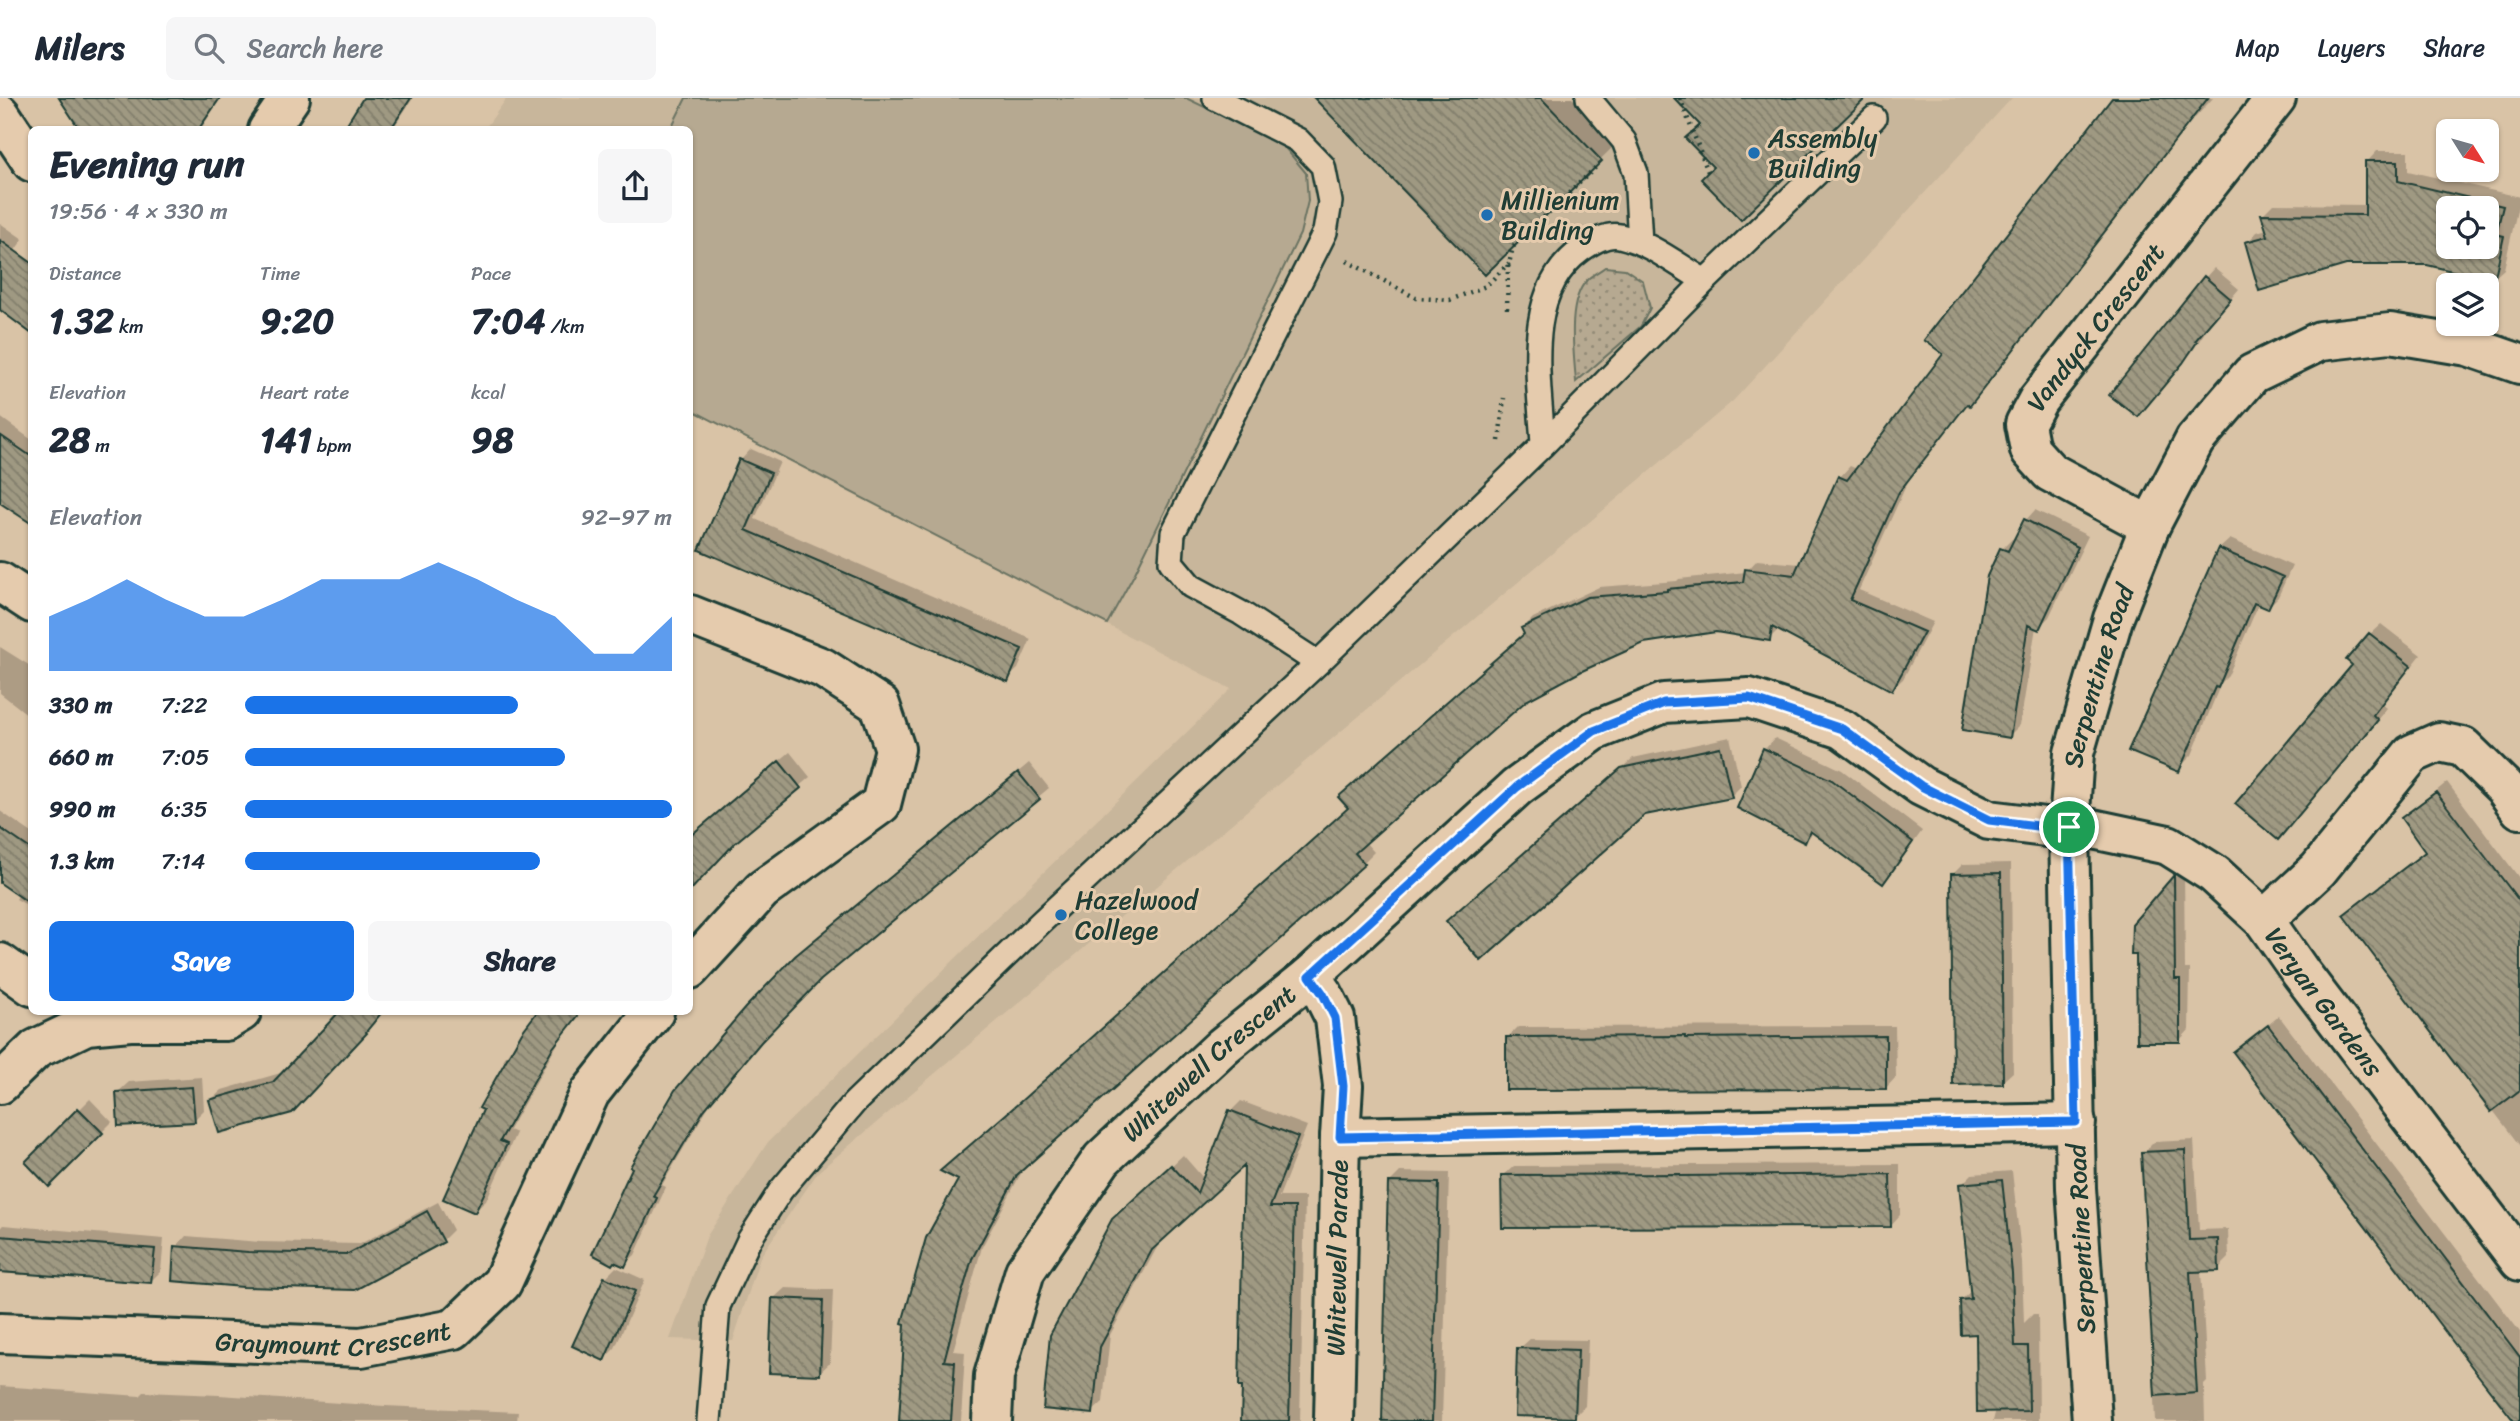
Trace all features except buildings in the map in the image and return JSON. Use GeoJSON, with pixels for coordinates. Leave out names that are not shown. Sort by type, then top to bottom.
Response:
{"type":"FeatureCollection","features":[{"type":"Feature","properties":{"kind":"street"},"geometry":{"type":"LineString","coordinates":[[271,126],[290,98]]}},
{"type":"Feature","properties":{"kind":"street","name":"Vandyck Crescent"},"geometry":{"type":"LineString","coordinates":[[2150,526],[2050,472],[2030,450],[2025,424],[2038,400],[2276,98]]}},
{"type":"Feature","properties":{"kind":"street"},"geometry":{"type":"LineString","coordinates":[[0,114],[28,156]]}},
{"type":"Feature","properties":{"kind":"street","name":"Serpentine Road"},"geometry":{"type":"LineString","coordinates":[[2092,1421],[2076,1188],[2069,827],[2074,753],[2113,620],[2150,526],[2194,440],[2252,374],[2320,341],[2390,333],[2468,346],[2520,364]]}},
{"type":"Feature","properties":{"kind":"street"},"geometry":{"type":"LineString","coordinates":[[0,582],[28,600]]}},
{"type":"Feature","properties":{"kind":"street"},"geometry":{"type":"LineString","coordinates":[[693,616],[823,668],[880,705],[895,749],[881,804],[762,890],[693,966]]}},
{"type":"Feature","properties":{"kind":"street","name":"Whitewell Crescent"},"geometry":{"type":"LineString","coordinates":[[992,1421],[995,1376],[1024,1271],[1101,1159],[1223,1046],[1310,976],[1517,787],[1594,731],[1664,703],[1749,698],[1842,729],[1921,786],[1989,820],[2069,827]]}},
{"type":"Feature","properties":{"kind":"street"},"geometry":{"type":"LineString","coordinates":[[2264,920],[2318,870],[2412,754],[2439,743],[2463,747],[2504,787],[2520,808]]}},
{"type":"Feature","properties":{"kind":"street","name":"Veryan Gardens"},"geometry":{"type":"LineString","coordinates":[[2069,827],[2088,828],[2168,845],[2214,874],[2264,920],[2301,974],[2520,1261]]}},
{"type":"Feature","properties":{"kind":"street"},"geometry":{"type":"LineString","coordinates":[[0,963],[28,983]]}},
{"type":"Feature","properties":{"kind":"street","name":"Whitewell Parade"},"geometry":{"type":"LineString","coordinates":[[1310,976],[1335,1018],[1343,1086],[1334,1421]]}},
{"type":"Feature","properties":{"kind":"street"},"geometry":{"type":"LineString","coordinates":[[0,1084],[36,1049],[77,1018],[226,1021],[236,1015]]}},
{"type":"Feature","properties":{"kind":"street","name":"Graymount Crescent"},"geometry":{"type":"LineString","coordinates":[[0,1333],[361,1347],[454,1329],[502,1283],[590,1093],[652,1015]]}},
{"type":"Feature","properties":{"kind":"street"},"geometry":{"type":"LineString","coordinates":[[1340,1137],[2076,1122]]}},
{"type":"Feature","properties":{"kind":"lane"},"geometry":{"type":"LineString","coordinates":[[1215,98],[1298,139],[1323,166],[1330,202],[1325,232],[1173,533],[1171,562],[1191,586],[1241,612],[1318,663]]}},
{"type":"Feature","properties":{"kind":"lane"},"geometry":{"type":"LineString","coordinates":[[1588,98],[1624,141],[1636,173],[1640,243]]}},
{"type":"Feature","properties":{"kind":"lane"},"geometry":{"type":"LineString","coordinates":[[709,1421],[718,1306],[749,1240],[781,1190],[854,1103],[1040,923],[1318,663],[1874,118]]}},
{"type":"Feature","properties":{"kind":"lane"},"geometry":{"type":"LineString","coordinates":[[1543,445],[1537,344],[1544,308],[1555,278],[1571,257],[1594,241],[1617,235],[1640,243],[1705,281]]}},
{"type":"Feature","properties":{"kind":"path"},"geometry":{"type":"LineString","coordinates":[[1680,98],[1708,172]]}},
{"type":"Feature","properties":{"kind":"path"},"geometry":{"type":"LineString","coordinates":[[1318,246],[1416,298],[1450,300],[1486,286],[1510,262]]}},
{"type":"Feature","properties":{"kind":"shaded area","name":"Hazelwood College"},"geometry":{"type":"Polygon","coordinates":[[[507,98],[2012,98],[1733,401],[818,1172],[760,1257],[733,1341],[670,1339],[707,1236],[768,1142],[1231,689],[693,411],[693,126],[487,126],[507,98]]]}},
{"type":"Feature","properties":{"kind":"shaded area"},"geometry":{"type":"Polygon","coordinates":[[[686,98],[1186,98],[1282,144],[1306,173],[1308,201],[1300,234],[1135,573],[1107,624],[693,411],[693,126],[672,126],[686,98]]]}},
{"type":"Feature","properties":{"kind":"shaded area"},"geometry":{"type":"Polygon","coordinates":[[[1605,267],[1625,269],[1643,281],[1650,308],[1641,326],[1576,382],[1573,329],[1576,301],[1587,280],[1605,267]]]}},
{"type":"Feature","properties":{"kind":"place","name":"Assembly Building"},"geometry":{"type":"Point","coordinates":[1754,153]}},
{"type":"Feature","properties":{"kind":"place","name":"Millienium Building"},"geometry":{"type":"Point","coordinates":[1487,215]}},
{"type":"Feature","properties":{"kind":"place","name":"Hazelwood College"},"geometry":{"type":"Point","coordinates":[1061,915]}},
{"type":"Feature","properties":{"kind":"route"},"geometry":{"type":"LineString","coordinates":[[1749,698],[1842,729],[1921,786],[1989,820],[2069,827],[2076,1122],[1340,1137],[1343,1086],[1335,1018],[1310,976],[1517,787],[1594,731],[1664,703],[1749,698]]}}]}
